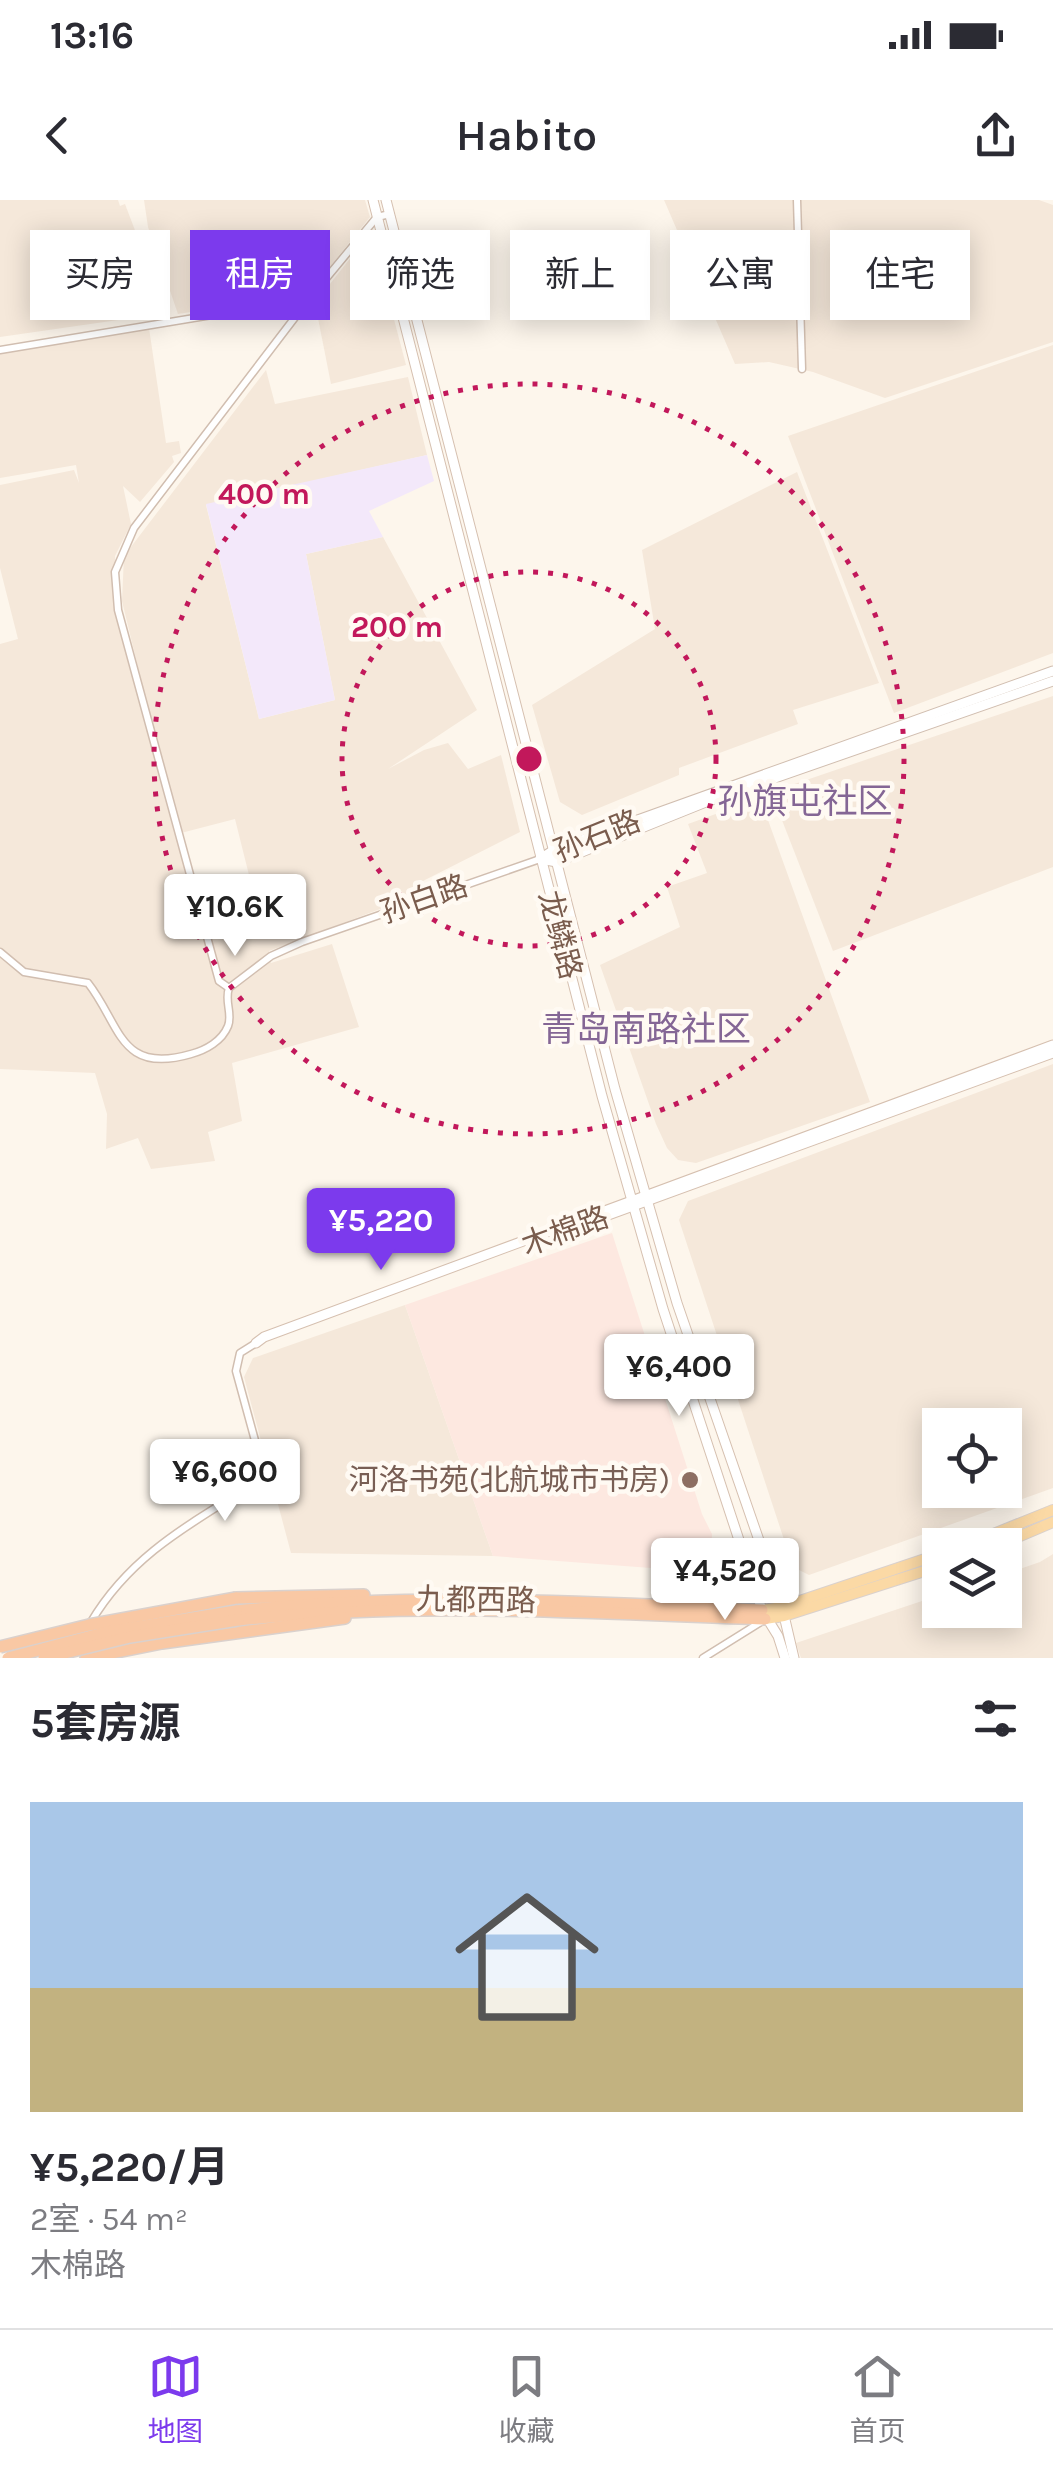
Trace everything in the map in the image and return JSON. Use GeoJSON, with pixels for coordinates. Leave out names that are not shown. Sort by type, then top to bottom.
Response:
{"type":"FeatureCollection","features":[{"type":"Feature","properties":{"kind":"highway","name":"九都西路"},"geometry":{"type":"LineString","coordinates":[[8,1658],[107,1632],[398,1599],[763,1614]]}},
{"type":"Feature","properties":{"kind":"highway","name":"九都西路"},"geometry":{"type":"LineString","coordinates":[[237,1615],[428,1610],[763,1614]]}},
{"type":"Feature","properties":{"kind":"highway"},"geometry":{"type":"LineString","coordinates":[[101,1658],[162,1643],[237,1615]]}},
{"type":"Feature","properties":{"kind":"highway"},"geometry":{"type":"LineString","coordinates":[[0,1647],[103,1622],[237,1615]]}},
{"type":"Feature","properties":{"kind":"highway"},"geometry":{"type":"LineString","coordinates":[[44,1658],[237,1615]]}},
{"type":"Feature","properties":{"kind":"highway"},"geometry":{"type":"LineString","coordinates":[[86,1658],[162,1643]]}},
{"type":"Feature","properties":{"kind":"main road","name":"龙鳞路"},"geometry":{"type":"LineString","coordinates":[[373,200],[540,859],[662,1309],[763,1614],[778,1636],[786,1658]]}},
{"type":"Feature","properties":{"kind":"main road","name":"龙鳞路"},"geometry":{"type":"LineString","coordinates":[[386,200],[647,1197],[677,1303],[783,1612],[794,1658]]}},
{"type":"Feature","properties":{"kind":"main road","name":"孙石路"},"geometry":{"type":"LineString","coordinates":[[540,859],[554,850],[1053,671]]}},
{"type":"Feature","properties":{"kind":"main road","name":"孙石路"},"geometry":{"type":"LineString","coordinates":[[540,859],[557,862],[706,802],[1053,682]]}},
{"type":"Feature","properties":{"kind":"main road","name":"木棉路"},"geometry":{"type":"LineString","coordinates":[[256,1343],[1053,1045]]}},
{"type":"Feature","properties":{"kind":"main road","name":"木棉路"},"geometry":{"type":"LineString","coordinates":[[647,1197],[1053,1052]]}},
{"type":"Feature","properties":{"kind":"main road"},"geometry":{"type":"LineString","coordinates":[[1008,1528],[1053,1510]]}},
{"type":"Feature","properties":{"kind":"main road"},"geometry":{"type":"LineString","coordinates":[[1022,1535],[1053,1522]]}},
{"type":"Feature","properties":{"kind":"main road","name":"九都西路"},"geometry":{"type":"LineString","coordinates":[[783,1612],[922,1561]]}},
{"type":"Feature","properties":{"kind":"main road","name":"九都西路"},"geometry":{"type":"LineString","coordinates":[[763,1614],[783,1612],[922,1571]]}},
{"type":"Feature","properties":{"kind":"street"},"geometry":{"type":"LineString","coordinates":[[797,200],[802,369]]}},
{"type":"Feature","properties":{"kind":"street"},"geometry":{"type":"LineString","coordinates":[[330,274],[377,218],[390,214]]}},
{"type":"Feature","properties":{"kind":"street"},"geometry":{"type":"LineString","coordinates":[[0,348],[190,318]]}},
{"type":"Feature","properties":{"kind":"street"},"geometry":{"type":"LineString","coordinates":[[0,952],[24,972],[88,983],[124,1044],[144,1056],[181,1057],[217,1042],[230,1020],[226,995],[229,988],[219,981],[118,610],[115,572],[134,528],[293,320]]}},
{"type":"Feature","properties":{"kind":"street","name":"孙白路"},"geometry":{"type":"LineString","coordinates":[[229,988],[272,956],[302,942],[540,859]]}},
{"type":"Feature","properties":{"kind":"street"},"geometry":{"type":"LineString","coordinates":[[70,1658],[102,1604],[140,1558],[265,1477],[236,1371],[240,1354],[256,1343]]}},
{"type":"Feature","properties":{"kind":"street"},"geometry":{"type":"LineString","coordinates":[[704,1658],[763,1614]]}},
{"type":"Feature","properties":{"kind":"shaded area"},"geometry":{"type":"Polygon","coordinates":[[[0,200],[118,200],[120,206],[125,204],[135,230],[30,230],[30,320],[118,320],[0,337],[0,200]]]}},
{"type":"Feature","properties":{"kind":"shaded area"},"geometry":{"type":"Polygon","coordinates":[[[144,200],[365,200],[370,217],[360,230],[350,230],[350,242],[330,267],[330,230],[190,230],[190,312],[178,314],[170,291],[170,230],[148,227],[144,200]]]}},
{"type":"Feature","properties":{"kind":"shaded area"},"geometry":{"type":"Polygon","coordinates":[[[664,200],[1039,200],[1053,205],[1053,342],[885,398],[813,372],[769,362],[735,364],[716,320],[810,320],[810,230],[677,230],[664,200]]]}},
{"type":"Feature","properties":{"kind":"shaded area"},"geometry":{"type":"Polygon","coordinates":[[[350,259],[350,320],[394,320],[406,365],[331,384],[318,320],[330,320],[330,284],[350,259]]]}},
{"type":"Feature","properties":{"kind":"shaded area"},"geometry":{"type":"Polygon","coordinates":[[[149,328],[166,443],[179,441],[181,453],[172,456],[174,462],[140,502],[123,486],[131,524],[115,556],[117,610],[151,721],[122,601],[124,556],[266,370],[275,404],[408,377],[427,455],[206,505],[259,719],[335,700],[306,554],[383,537],[477,710],[388,769],[424,750],[448,743],[468,769],[501,755],[520,832],[421,882],[425,892],[269,951],[271,963],[332,944],[359,1027],[232,1063],[242,1121],[208,1132],[215,1161],[151,1169],[138,1138],[106,1149],[107,1114],[95,1073],[0,1069],[0,644],[18,639],[0,568],[0,485],[74,470],[79,483],[76,465],[0,478],[0,353],[149,328]],[[235,819],[181,833],[210,923],[256,903],[235,819]]]}},
{"type":"Feature","properties":{"kind":"shaded area"},"geometry":{"type":"Polygon","coordinates":[[[1053,345],[1053,653],[894,713],[788,436],[1053,345]]]}},
{"type":"Feature","properties":{"kind":"shaded area"},"geometry":{"type":"Polygon","coordinates":[[[427,455],[434,481],[369,511],[383,537],[306,554],[335,700],[259,719],[206,504],[427,455]]]}},
{"type":"Feature","properties":{"kind":"shaded area"},"geometry":{"type":"Polygon","coordinates":[[[797,472],[879,683],[793,710],[798,724],[679,768],[679,775],[582,815],[560,802],[532,705],[655,629],[642,550],[797,472]]]}},
{"type":"Feature","properties":{"kind":"shaded area"},"geometry":{"type":"Polygon","coordinates":[[[1053,696],[1053,867],[833,951],[771,792],[1053,696]]]}},
{"type":"Feature","properties":{"kind":"shaded area"},"geometry":{"type":"Polygon","coordinates":[[[760,798],[870,1102],[696,1163],[678,1160],[667,1148],[656,1124],[600,965],[680,927],[667,887],[707,873],[688,824],[760,798]]]}},
{"type":"Feature","properties":{"kind":"shaded area"},"geometry":{"type":"Polygon","coordinates":[[[1053,1064],[1053,1488],[1022,1499],[1022,1408],[922,1408],[922,1508],[997,1508],[941,1528],[922,1528],[922,1535],[809,1575],[793,1567],[679,1220],[688,1201],[1053,1064]]]}},
{"type":"Feature","properties":{"kind":"shaded area"},"geometry":{"type":"Polygon","coordinates":[[[612,1233],[702,1514],[712,1534],[711,1559],[704,1572],[493,1556],[405,1305],[612,1233]]]}},
{"type":"Feature","properties":{"kind":"shaded area"},"geometry":{"type":"Polygon","coordinates":[[[405,1305],[493,1556],[291,1553],[244,1377],[253,1358],[405,1305]]]}},
{"type":"Feature","properties":{"kind":"shaded area"},"geometry":{"type":"Polygon","coordinates":[[[1053,1554],[1053,1658],[801,1658],[796,1643],[922,1601],[922,1628],[1022,1628],[1022,1568],[1053,1554]]]}},
{"type":"Feature","properties":{"kind":"place","name":"河洛书苑(北航城市书房)"},"geometry":{"type":"Point","coordinates":[690,1480]}},
{"type":"Feature","properties":{"kind":"district","name":"孙旗屯社区"},"geometry":{"type":"Point","coordinates":[805,801]}},
{"type":"Feature","properties":{"kind":"district","name":"青岛南路社区"},"geometry":{"type":"Point","coordinates":[646,1029]}}]}
